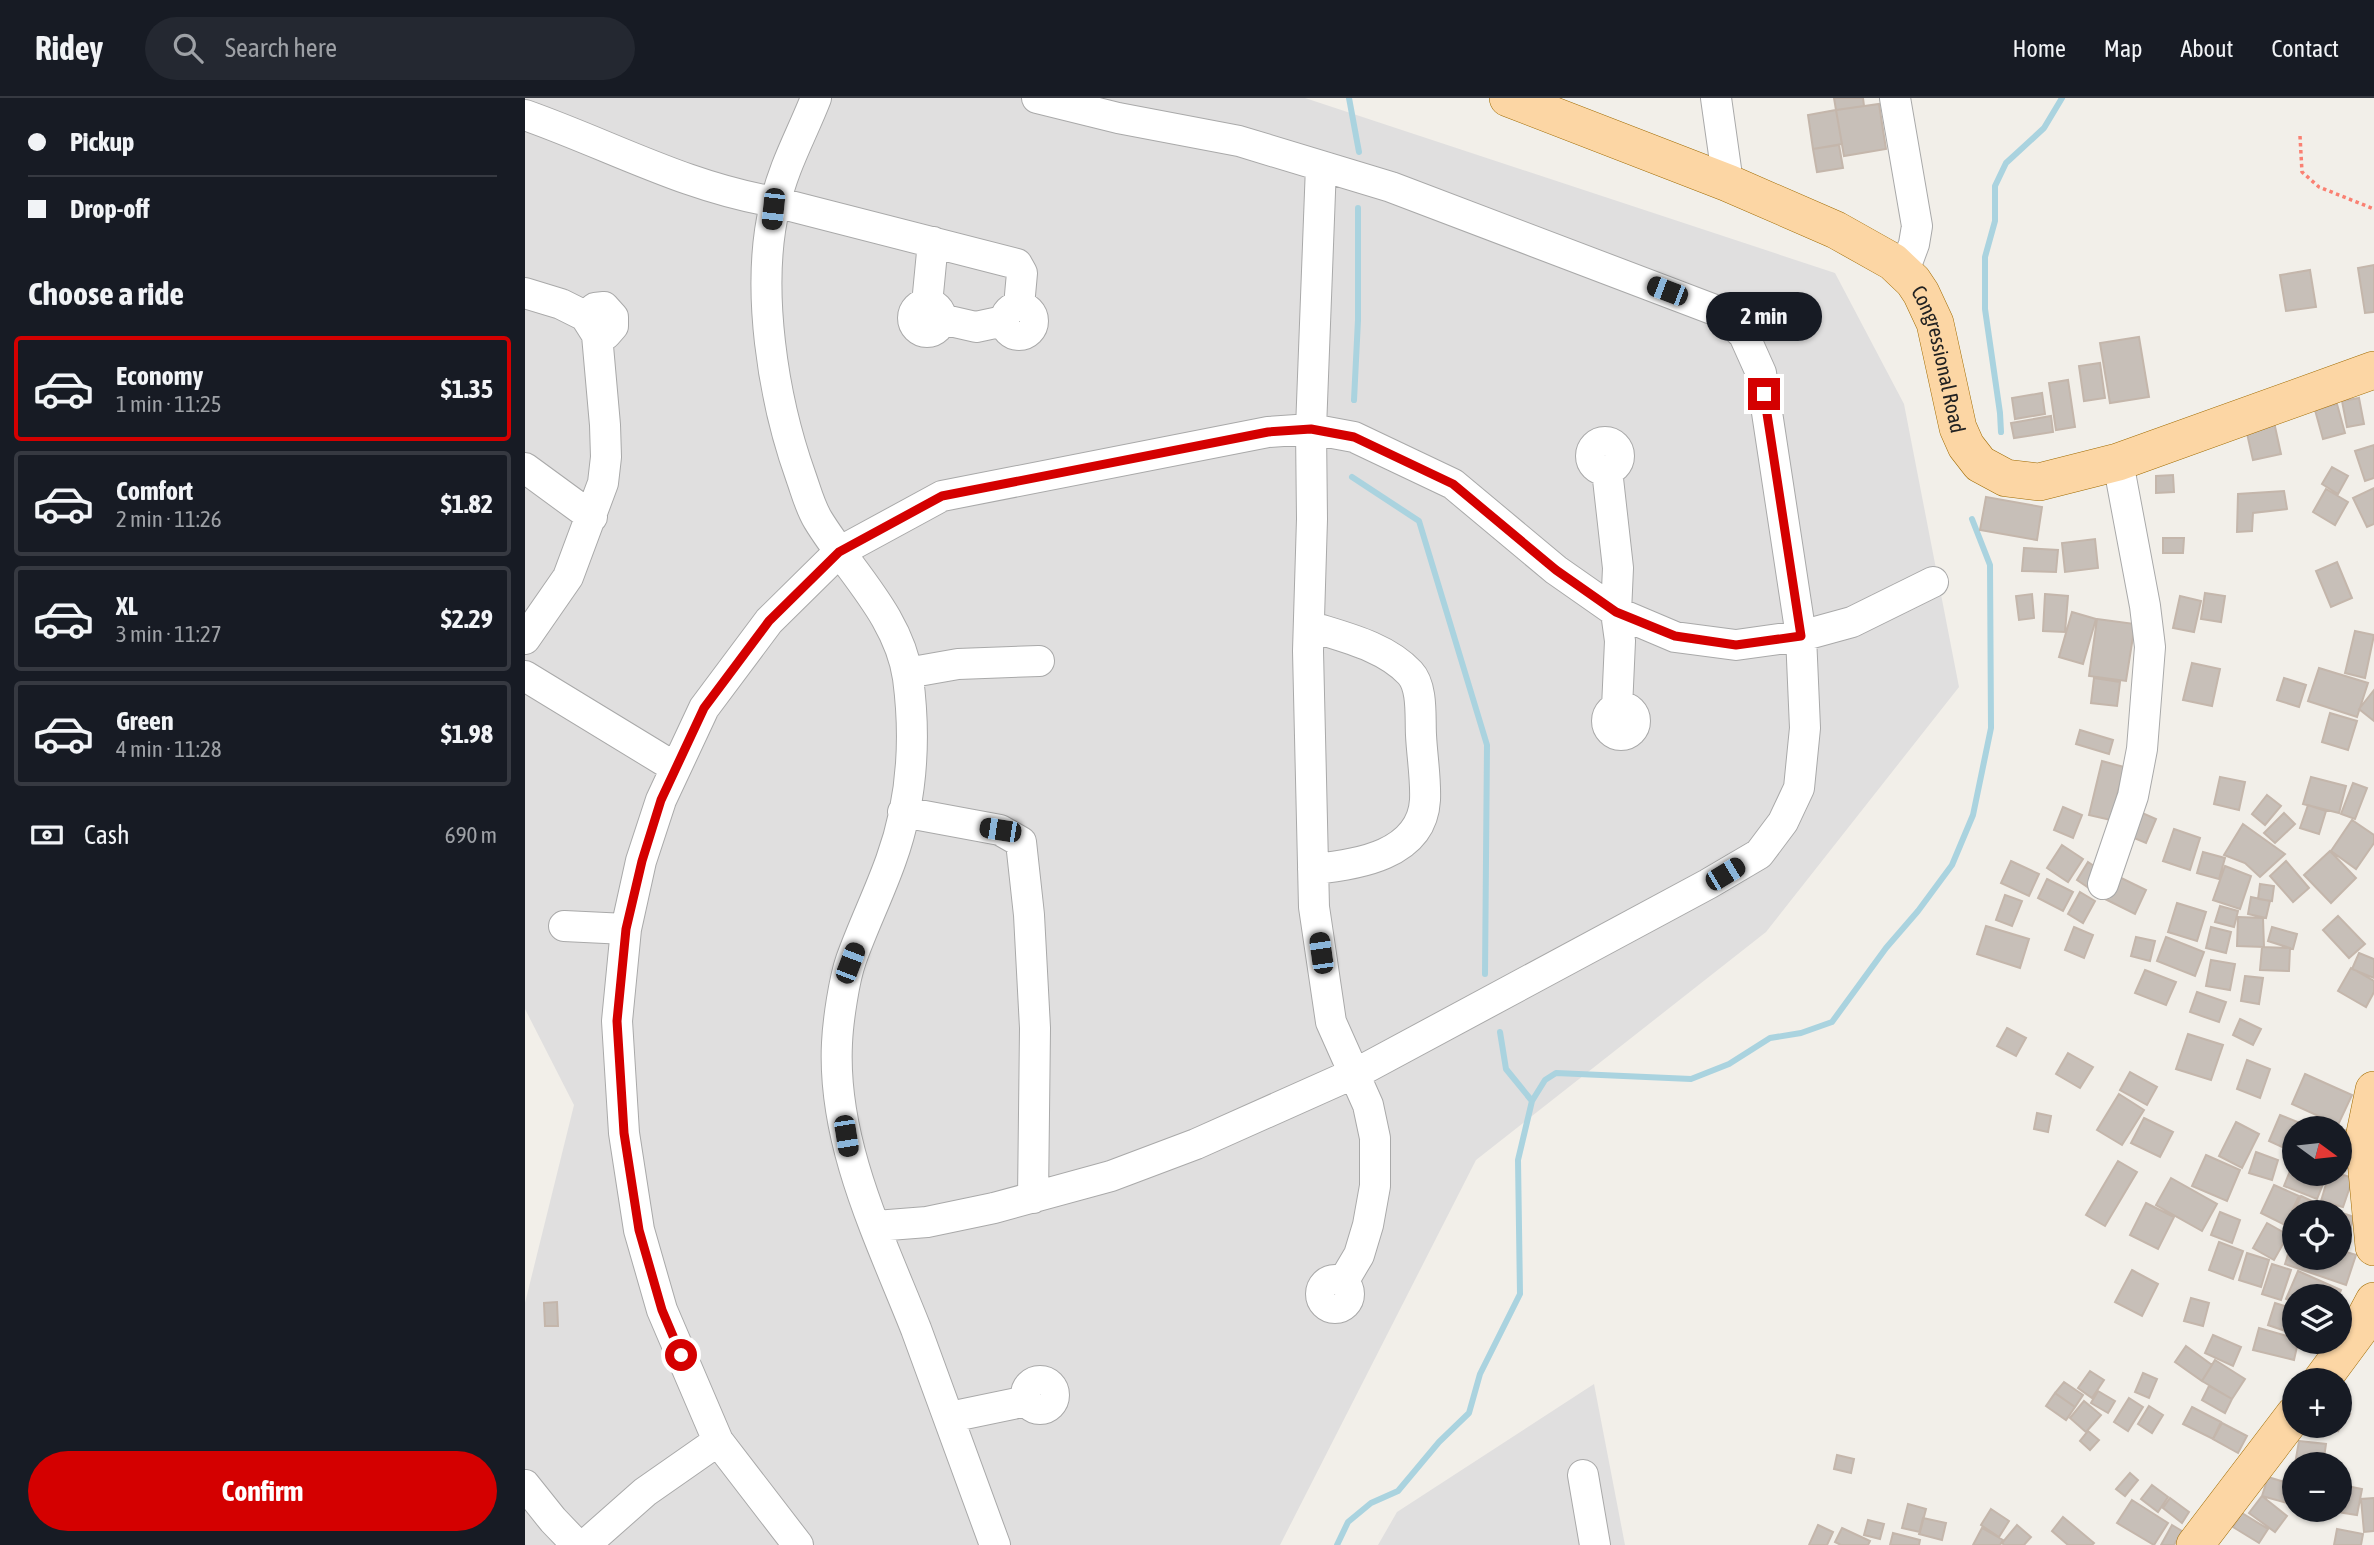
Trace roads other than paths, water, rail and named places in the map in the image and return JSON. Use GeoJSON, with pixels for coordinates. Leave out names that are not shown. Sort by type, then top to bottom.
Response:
{"type":"FeatureCollection","features":[{"type":"Feature","properties":{"kind":"main road","name":"Congressional Road"},"geometry":{"type":"LineString","coordinates":[[1507,98],[1728,183],[1836,230],[1879,253],[1904,271],[1921,293],[1935,324],[1958,428],[1966,446],[1980,464],[2005,478],[2039,482],[2118,462],[2374,370]]}},
{"type":"Feature","properties":{"kind":"main road"},"geometry":{"type":"LineString","coordinates":[[2374,1090],[2364,1138],[2374,1247]]}},
{"type":"Feature","properties":{"kind":"main road"},"geometry":{"type":"LineString","coordinates":[[2337,1368],[2360,1350],[2364,1321],[2374,1301]]}},
{"type":"Feature","properties":{"kind":"main road"},"geometry":{"type":"LineString","coordinates":[[2195,1545],[2282,1431]]}},
{"type":"Feature","properties":{"kind":"street"},"geometry":{"type":"LineString","coordinates":[[816,98],[784,169],[775,202],[768,259],[768,319],[775,383],[795,459],[815,516],[890,624],[907,673],[913,734],[909,788],[893,856],[850,963],[837,1042],[840,1097],[849,1155],[950,1417],[995,1545]]}},
{"type":"Feature","properties":{"kind":"street"},"geometry":{"type":"LineString","coordinates":[[876,1226],[927,1222],[1033,1198],[1111,1175],[1196,1144],[1353,1074],[1759,854],[1783,822],[1799,788],[1805,728],[1801,636],[1761,373],[1744,335],[1720,312],[1391,187],[1239,141],[1118,118],[1037,98]]}},
{"type":"Feature","properties":{"kind":"street"},"geometry":{"type":"LineString","coordinates":[[1716,98],[1728,183]]}},
{"type":"Feature","properties":{"kind":"street"},"geometry":{"type":"LineString","coordinates":[[1895,98],[1917,226],[1914,244],[1904,271]]}},
{"type":"Feature","properties":{"kind":"street"},"geometry":{"type":"LineString","coordinates":[[525,115],[689,181],[738,196],[775,202],[933,242],[1017,264],[1022,273],[1012,313],[976,327],[934,312],[933,242]]}},
{"type":"Feature","properties":{"kind":"street"},"geometry":{"type":"LineString","coordinates":[[1321,166],[1311,429],[1309,625],[1314,907],[1331,1022],[1367,1105],[1375,1138],[1375,1186],[1359,1255],[1343,1282]]}},
{"type":"Feature","properties":{"kind":"street"},"geometry":{"type":"LineString","coordinates":[[525,293],[561,304],[591,326],[606,457],[603,483],[593,517],[568,576],[525,639]]}},
{"type":"Feature","properties":{"kind":"street"},"geometry":{"type":"LineString","coordinates":[[797,1545],[718,1441],[662,1310],[639,1230],[624,1133],[617,1021],[626,929],[642,861],[661,800],[704,708],[769,621],[839,552],[942,496],[1268,432],[1311,429],[1354,437],[1453,484],[1556,570],[1616,612],[1675,636],[1736,645],[1801,636],[1852,622],[1933,582]]}},
{"type":"Feature","properties":{"kind":"street"},"geometry":{"type":"LineString","coordinates":[[2103,884],[2133,796],[2142,750],[2150,647],[2118,462]]}},
{"type":"Feature","properties":{"kind":"street"},"geometry":{"type":"LineString","coordinates":[[525,468],[593,517]]}},
{"type":"Feature","properties":{"kind":"street"},"geometry":{"type":"LineString","coordinates":[[1607,470],[1618,568],[1616,612],[1620,641],[1617,708]]}},
{"type":"Feature","properties":{"kind":"street"},"geometry":{"type":"LineString","coordinates":[[1309,625],[1359,642],[1396,660],[1413,675],[1419,694],[1425,800],[1420,825],[1395,849],[1353,865],[1313,869]]}},
{"type":"Feature","properties":{"kind":"street"},"geometry":{"type":"LineString","coordinates":[[907,673],[957,664],[1039,661]]}},
{"type":"Feature","properties":{"kind":"street"},"geometry":{"type":"LineString","coordinates":[[527,682],[676,768]]}},
{"type":"Feature","properties":{"kind":"street"},"geometry":{"type":"LineString","coordinates":[[903,812],[1000,830],[1021,842],[1029,915],[1035,1028],[1033,1198]]}},
{"type":"Feature","properties":{"kind":"street"},"geometry":{"type":"LineString","coordinates":[[564,926],[626,929]]}},
{"type":"Feature","properties":{"kind":"street"},"geometry":{"type":"LineString","coordinates":[[950,1417],[1027,1401]]}},
{"type":"Feature","properties":{"kind":"street"},"geometry":{"type":"LineString","coordinates":[[585,1545],[645,1492],[718,1441]]}},
{"type":"Feature","properties":{"kind":"street"},"geometry":{"type":"LineString","coordinates":[[1583,1475],[1595,1545]]}},
{"type":"Feature","properties":{"kind":"street"},"geometry":{"type":"LineString","coordinates":[[525,1485],[552,1520],[577,1545]]}},
{"type":"Feature","properties":{"kind":"waterway"},"geometry":{"type":"LineString","coordinates":[[1349,98],[1359,152]]}},
{"type":"Feature","properties":{"kind":"waterway"},"geometry":{"type":"LineString","coordinates":[[2001,432],[1985,309],[1985,257],[1995,221],[1995,186],[2006,163],[2044,128],[2062,98]]}},
{"type":"Feature","properties":{"kind":"waterway"},"geometry":{"type":"LineString","coordinates":[[1354,400],[1358,320],[1358,208]]}},
{"type":"Feature","properties":{"kind":"waterway"},"geometry":{"type":"LineString","coordinates":[[1352,477],[1419,521],[1487,745],[1485,974]]}},
{"type":"Feature","properties":{"kind":"waterway"},"geometry":{"type":"LineString","coordinates":[[1337,1545],[1348,1522],[1371,1503],[1398,1491],[1439,1442],[1469,1413],[1480,1374],[1520,1294],[1518,1160],[1532,1101],[1545,1080],[1556,1073],[1691,1079],[1729,1064],[1770,1038],[1801,1033],[1832,1022],[1952,865],[1973,815],[1991,728],[1990,565],[1972,519]]}},
{"type":"Feature","properties":{"kind":"waterway"},"geometry":{"type":"LineString","coordinates":[[1500,1032],[1506,1069],[1532,1101]]}}]}
